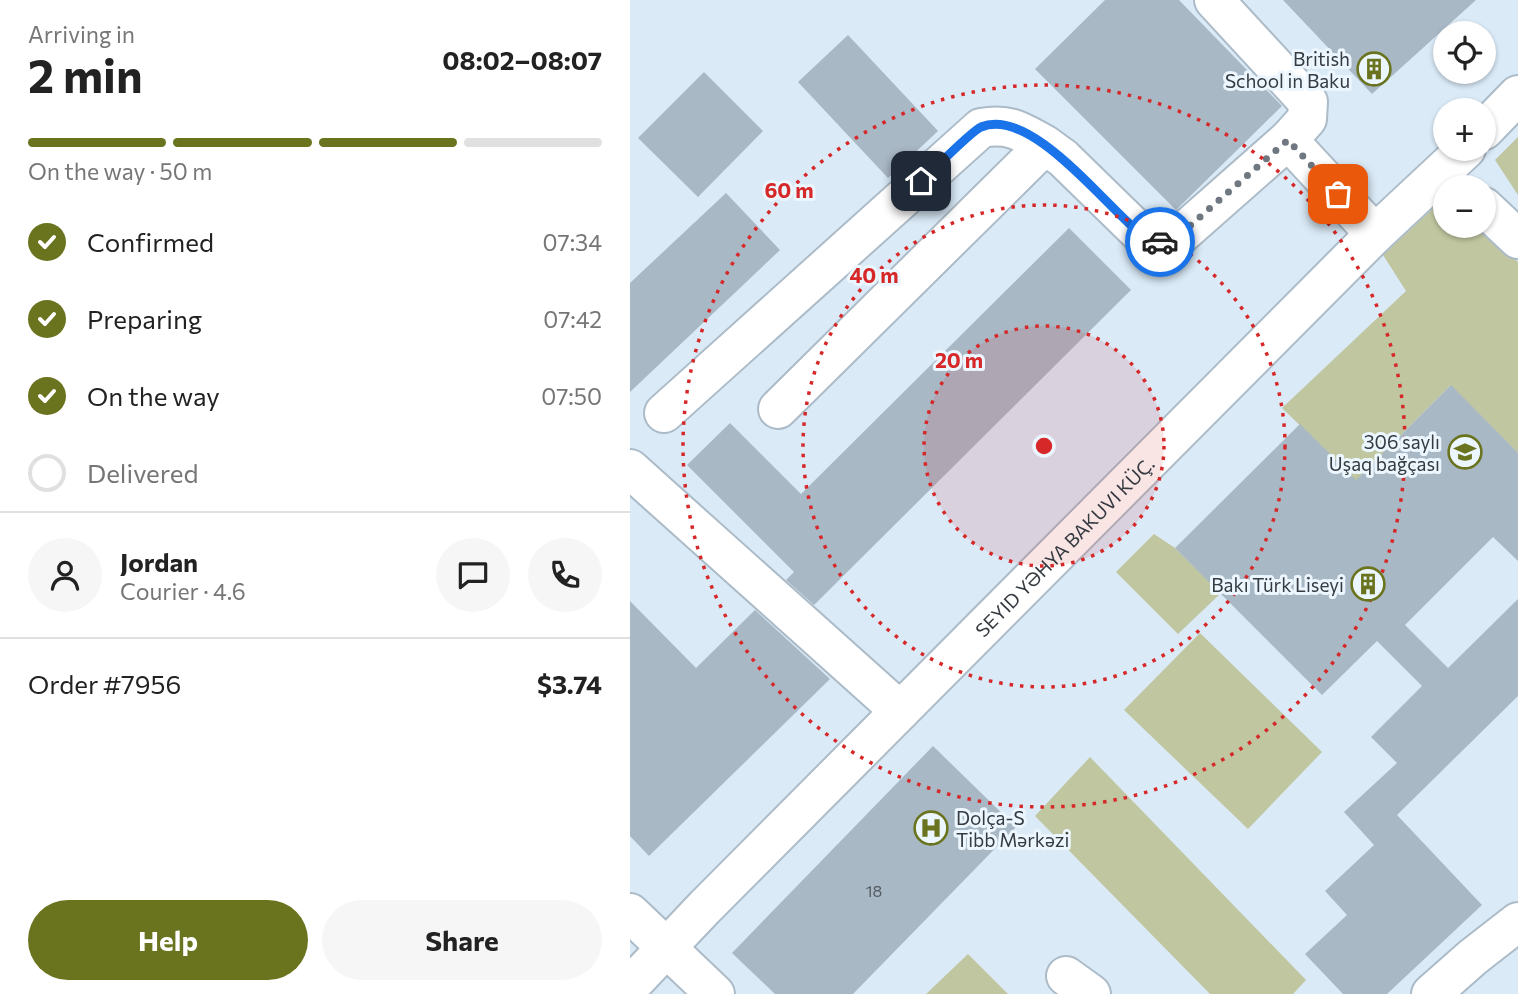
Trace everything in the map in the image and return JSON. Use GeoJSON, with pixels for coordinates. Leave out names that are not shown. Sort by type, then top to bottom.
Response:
{"type":"FeatureCollection","features":[{"type":"Feature","properties":{"kind":"street"},"geometry":{"type":"LineString","coordinates":[[664,413],[981,128],[998,125],[1012,127],[1045,145],[1063,158],[1143,236],[1169,244],[1288,140],[1307,119],[1308,102],[1214,0]]}},
{"type":"Feature","properties":{"kind":"street"},"geometry":{"type":"LineString","coordinates":[[1496,118],[1518,95]]}},
{"type":"Feature","properties":{"kind":"street"},"geometry":{"type":"LineString","coordinates":[[1288,140],[1375,234]]}},
{"type":"Feature","properties":{"kind":"street"},"geometry":{"type":"LineString","coordinates":[[778,409],[1045,145]]}},
{"type":"Feature","properties":{"kind":"street","name":"SEYID YƏHYA BAKUVI KÜÇ."},"geometry":{"type":"LineString","coordinates":[[630,986],[1375,234],[1458,169]]}},
{"type":"Feature","properties":{"kind":"street"},"geometry":{"type":"LineString","coordinates":[[1496,218],[1518,239]]}},
{"type":"Feature","properties":{"kind":"street"},"geometry":{"type":"LineString","coordinates":[[630,469],[900,711]]}},
{"type":"Feature","properties":{"kind":"street"},"geometry":{"type":"LineString","coordinates":[[630,913],[715,994]]}},
{"type":"Feature","properties":{"kind":"street"},"geometry":{"type":"LineString","coordinates":[[1431,994],[1518,922]]}},
{"type":"Feature","properties":{"kind":"green space"},"geometry":{"type":"Polygon","coordinates":[[[1518,137],[1518,195],[1496,161],[1518,137]]]}},
{"type":"Feature","properties":{"kind":"green space"},"geometry":{"type":"Polygon","coordinates":[[[1433,208],[1433,238],[1494,238],[1518,262],[1518,453],[1450,386],[1396,440],[1447,490],[1298,521],[1347,471],[1282,408],[1406,291],[1383,255],[1433,208]]]}},
{"type":"Feature","properties":{"kind":"green space"},"geometry":{"type":"Polygon","coordinates":[[[1154,534],[1175,548],[1221,593],[1178,634],[1116,572],[1154,534]]]}},
{"type":"Feature","properties":{"kind":"green space"},"geometry":{"type":"Polygon","coordinates":[[[1200,633],[1322,752],[1248,829],[1124,710],[1200,633]]]}},
{"type":"Feature","properties":{"kind":"green space"},"geometry":{"type":"Polygon","coordinates":[[[1090,757],[1306,980],[1293,994],[1210,994],[1035,816],[1090,757]]]}},
{"type":"Feature","properties":{"kind":"green space"},"geometry":{"type":"Polygon","coordinates":[[[968,954],[1008,994],[926,994],[968,954]]]}},
{"type":"Feature","properties":{"kind":"building"},"geometry":{"type":"Polygon","coordinates":[[[1105,0],[1179,0],[1282,106],[1176,210],[1035,69],[1105,0]]]}},
{"type":"Feature","properties":{"kind":"building","name":"British School in Baku"},"geometry":{"type":"Polygon","coordinates":[[[1283,0],[1476,0],[1453,21],[1433,21],[1433,39],[1372,94],[1283,0]]]}},
{"type":"Feature","properties":{"kind":"building"},"geometry":{"type":"Polygon","coordinates":[[[848,35],[938,131],[888,178],[798,82],[848,35]]]}},
{"type":"Feature","properties":{"kind":"building"},"geometry":{"type":"Polygon","coordinates":[[[704,72],[763,131],[698,197],[638,138],[704,72]]]}},
{"type":"Feature","properties":{"kind":"building"},"geometry":{"type":"Polygon","coordinates":[[[726,193],[780,250],[630,392],[630,283],[726,193]]]}},
{"type":"Feature","properties":{"kind":"building"},"geometry":{"type":"Polygon","coordinates":[[[1069,228],[1131,290],[814,605],[786,580],[794,572],[687,465],[730,423],[801,494],[1069,228]]]}},
{"type":"Feature","properties":{"kind":"building","name":"Bakı Türk Liseyi"},"geometry":{"type":"Polygon","coordinates":[[[1451,385],[1518,453],[1518,561],[1493,537],[1405,625],[1448,668],[1518,599],[1518,696],[1397,815],[1482,905],[1387,994],[1343,994],[1305,954],[1347,915],[1325,891],[1374,845],[1344,812],[1397,763],[1371,737],[1422,686],[1377,641],[1322,695],[1175,548],[1300,424],[1356,480],[1451,385]]]}},
{"type":"Feature","properties":{"kind":"building"},"geometry":{"type":"Polygon","coordinates":[[[630,601],[696,668],[755,610],[830,679],[649,856],[630,836],[630,601]]]}},
{"type":"Feature","properties":{"kind":"building"},"geometry":{"type":"Polygon","coordinates":[[[933,746],[1016,827],[853,994],[775,994],[732,953],[933,746]]]}},
{"type":"Feature","properties":{"kind":"way so far"},"geometry":{"type":"LineString","coordinates":[[1160,242],[1169,244],[1288,140],[1338,194]]}},
{"type":"Feature","properties":{"kind":"place","name":"British School in Baku"},"geometry":{"type":"Point","coordinates":[1374,69]}},
{"type":"Feature","properties":{"kind":"place","name":"306 saylı Uşaq bağçası"},"geometry":{"type":"Point","coordinates":[1465,452]}},
{"type":"Feature","properties":{"kind":"place","name":"Bakı Türk Liseyi"},"geometry":{"type":"Point","coordinates":[1368,584]}},
{"type":"Feature","properties":{"kind":"place","name":"Dolça-S Tibb Mərkəzi"},"geometry":{"type":"Point","coordinates":[931,828]}},
{"type":"Feature","properties":{"kind":"route"},"geometry":{"type":"LineString","coordinates":[[921,181],[981,128],[998,125],[1012,127],[1063,158],[1143,236],[1160,242]]}}]}
